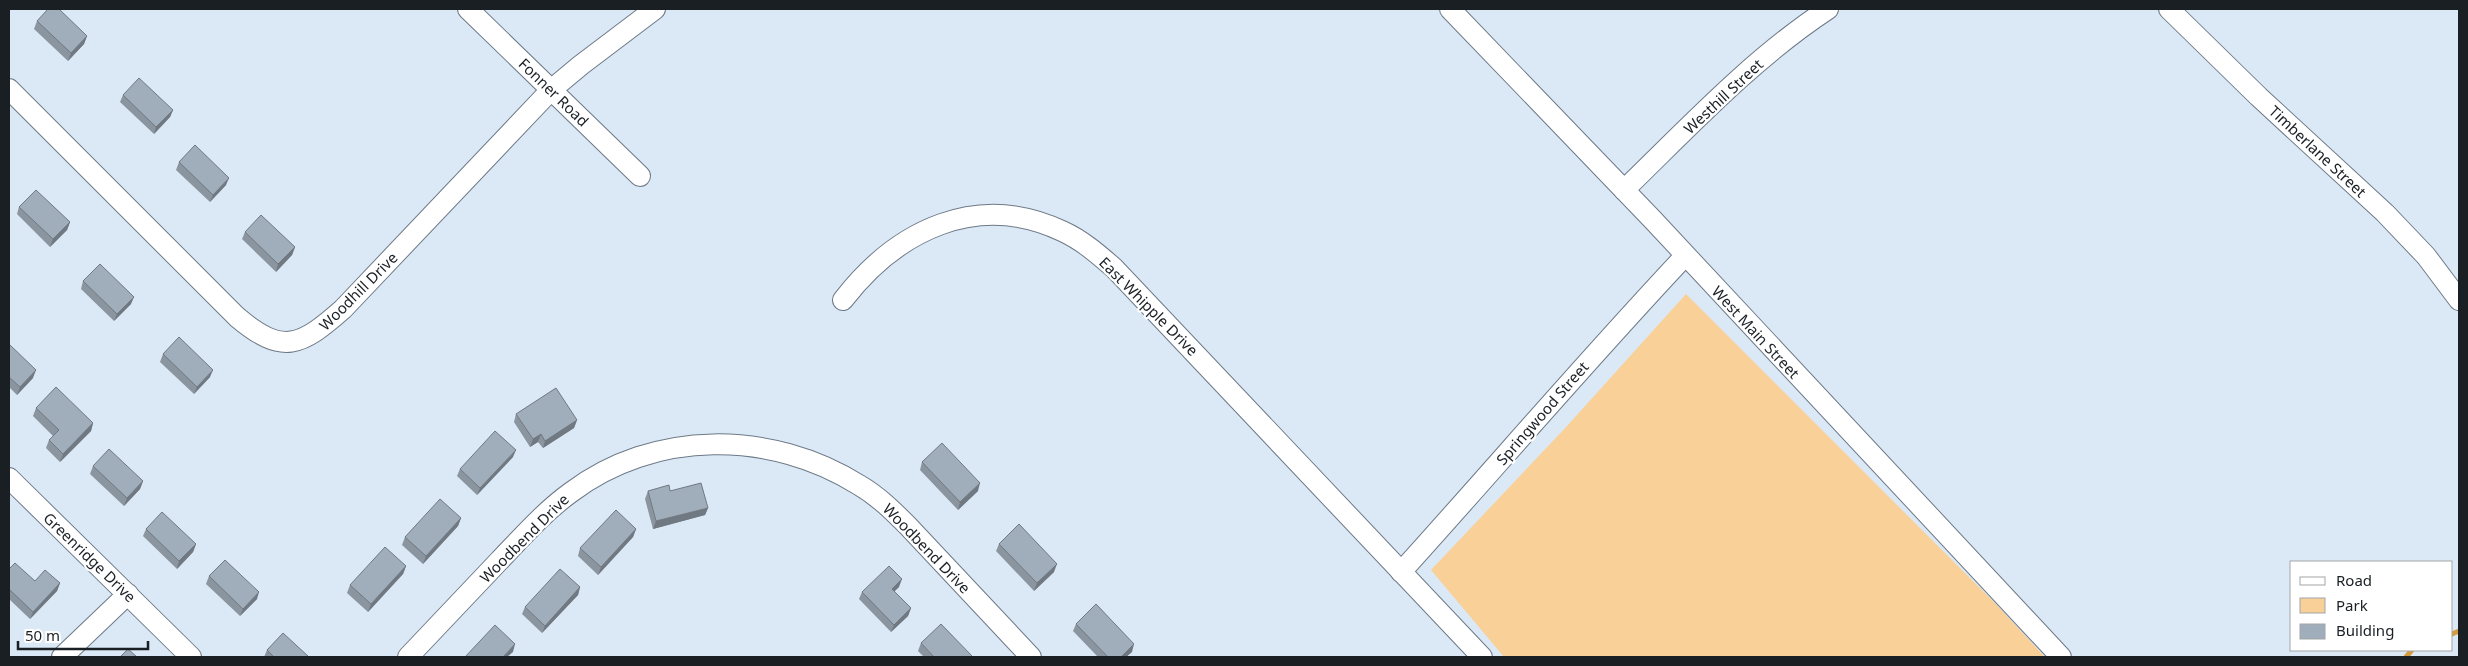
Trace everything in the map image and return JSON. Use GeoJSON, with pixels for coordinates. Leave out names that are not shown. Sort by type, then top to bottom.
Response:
{"type":"FeatureCollection","features":[{"type":"Feature","properties":{"kind":"street","name":"Fonner Road"},"geometry":{"type":"LineString","coordinates":[[468,9],[640,176]]}},
{"type":"Feature","properties":{"kind":"street","name":"Woodhill Drive"},"geometry":{"type":"LineString","coordinates":[[9,89],[237,317],[264,337],[290,342],[306,338],[318,331],[343,309],[551,90],[655,9]]}},
{"type":"Feature","properties":{"kind":"street","name":"West Main Street"},"geometry":{"type":"LineString","coordinates":[[1450,9],[1624,190],[2061,657]]}},
{"type":"Feature","properties":{"kind":"street","name":"Westhill Street"},"geometry":{"type":"LineString","coordinates":[[1624,190],[1758,62],[1828,9]]}},
{"type":"Feature","properties":{"kind":"street","name":"Timberlane Street"},"geometry":{"type":"LineString","coordinates":[[2169,9],[2259,97],[2385,213],[2426,256],[2459,300]]}},
{"type":"Feature","properties":{"kind":"street","name":"East Whipple Drive"},"geometry":{"type":"LineString","coordinates":[[843,300],[859,278],[885,255],[914,235],[941,223],[969,216],[999,215],[1034,220],[1062,231],[1088,246],[1114,268],[1482,657]]}},
{"type":"Feature","properties":{"kind":"street","name":"Springwood Street"},"geometry":{"type":"LineString","coordinates":[[1401,572],[1502,460],[1598,349],[1685,256]]}},
{"type":"Feature","properties":{"kind":"street","name":"Woodbend Drive"},"geometry":{"type":"LineString","coordinates":[[408,657],[541,518],[583,484],[618,465],[660,451],[685,446],[723,443],[758,447],[798,456],[819,463],[860,485],[908,526],[1031,657]]}},
{"type":"Feature","properties":{"kind":"street","name":"Greenridge Drive"},"geometry":{"type":"LineString","coordinates":[[9,478],[191,657]]}},
{"type":"Feature","properties":{"kind":"street"},"geometry":{"type":"LineString","coordinates":[[62,657],[128,594]]}},
{"type":"Feature","properties":{"kind":"green space"},"geometry":{"type":"Polygon","coordinates":[[[1686,294],[1994,602],[2045,657],[1504,657],[1431,570],[1567,426],[1686,294]]]}},
{"type":"Feature","properties":{"kind":"building"},"geometry":{"type":"Polygon","coordinates":[[[48,9],[59,9],[87,36],[71,53],[37,21],[48,9]]]}},
{"type":"Feature","properties":{"kind":"building"},"geometry":{"type":"Polygon","coordinates":[[[139,78],[173,110],[156,127],[123,95],[139,78]]]}},
{"type":"Feature","properties":{"kind":"building"},"geometry":{"type":"Polygon","coordinates":[[[195,145],[229,178],[213,195],[179,162],[195,145]]]}},
{"type":"Feature","properties":{"kind":"building"},"geometry":{"type":"Polygon","coordinates":[[[36,190],[70,222],[53,239],[19,207],[36,190]]]}},
{"type":"Feature","properties":{"kind":"building"},"geometry":{"type":"Polygon","coordinates":[[[261,215],[295,247],[278,264],[245,232],[261,215]]]}},
{"type":"Feature","properties":{"kind":"building"},"geometry":{"type":"Polygon","coordinates":[[[100,264],[134,297],[117,314],[83,281],[100,264]]]}},
{"type":"Feature","properties":{"kind":"building"},"geometry":{"type":"Polygon","coordinates":[[[179,337],[213,370],[197,387],[163,354],[179,337]]]}},
{"type":"Feature","properties":{"kind":"building"},"geometry":{"type":"Polygon","coordinates":[[[9,344],[36,370],[20,387],[9,377],[9,344]]]}},
{"type":"Feature","properties":{"kind":"building"},"geometry":{"type":"Polygon","coordinates":[[[56,387],[93,423],[63,454],[49,440],[59,430],[36,408],[56,387]]]}},
{"type":"Feature","properties":{"kind":"building"},"geometry":{"type":"Polygon","coordinates":[[[556,388],[577,420],[545,441],[541,434],[533,439],[516,414],[556,388]]]}},
{"type":"Feature","properties":{"kind":"building"},"geometry":{"type":"Polygon","coordinates":[[[495,431],[516,450],[480,488],[460,469],[495,431]]]}},
{"type":"Feature","properties":{"kind":"building"},"geometry":{"type":"Polygon","coordinates":[[[942,443],[980,483],[960,502],[922,462],[942,443]]]}},
{"type":"Feature","properties":{"kind":"building"},"geometry":{"type":"Polygon","coordinates":[[[109,449],[143,481],[127,498],[93,466],[109,449]]]}},
{"type":"Feature","properties":{"kind":"building"},"geometry":{"type":"Polygon","coordinates":[[[701,483],[708,508],[656,521],[648,491],[669,485],[670,491],[701,483]]]}},
{"type":"Feature","properties":{"kind":"building"},"geometry":{"type":"Polygon","coordinates":[[[440,499],[461,518],[426,556],[405,537],[440,499]]]}},
{"type":"Feature","properties":{"kind":"building"},"geometry":{"type":"Polygon","coordinates":[[[616,510],[636,529],[601,567],[580,548],[616,510]]]}},
{"type":"Feature","properties":{"kind":"building"},"geometry":{"type":"Polygon","coordinates":[[[162,512],[196,544],[179,561],[146,529],[162,512]]]}},
{"type":"Feature","properties":{"kind":"building"},"geometry":{"type":"Polygon","coordinates":[[[1019,524],[1057,564],[1037,583],[999,544],[1019,524]]]}},
{"type":"Feature","properties":{"kind":"building"},"geometry":{"type":"Polygon","coordinates":[[[385,547],[406,566],[371,604],[350,585],[385,547]]]}},
{"type":"Feature","properties":{"kind":"building"},"geometry":{"type":"Polygon","coordinates":[[[225,560],[259,592],[243,609],[209,576],[225,560]]]}},
{"type":"Feature","properties":{"kind":"building"},"geometry":{"type":"Polygon","coordinates":[[[15,563],[35,581],[45,570],[60,583],[33,612],[9,589],[9,569],[15,563]]]}},
{"type":"Feature","properties":{"kind":"building"},"geometry":{"type":"Polygon","coordinates":[[[889,566],[902,579],[892,589],[911,608],[894,625],[862,592],[889,566]]]}},
{"type":"Feature","properties":{"kind":"building"},"geometry":{"type":"Polygon","coordinates":[[[560,569],[580,587],[545,626],[525,607],[560,569]]]}},
{"type":"Feature","properties":{"kind":"building"},"geometry":{"type":"Polygon","coordinates":[[[1096,604],[1134,644],[1121,657],[1108,657],[1076,624],[1096,604]]]}},
{"type":"Feature","properties":{"kind":"building"},"geometry":{"type":"Polygon","coordinates":[[[941,624],[973,657],[934,657],[921,643],[941,624]]]}},
{"type":"Feature","properties":{"kind":"building"},"geometry":{"type":"Polygon","coordinates":[[[495,625],[515,644],[503,657],[465,657],[495,625]]]}},
{"type":"Feature","properties":{"kind":"building"},"geometry":{"type":"Polygon","coordinates":[[[283,633],[309,657],[274,657],[267,650],[283,633]]]}},
{"type":"Feature","properties":{"kind":"building"},"geometry":{"type":"Polygon","coordinates":[[[128,649],[137,657],[120,657],[128,649]]]}},
{"type":"Feature","properties":{"kind":"waterway"},"geometry":{"type":"LineString","coordinates":[[2453,634],[2459,631]]}},
{"type":"Feature","properties":{"kind":"waterway"},"geometry":{"type":"LineString","coordinates":[[2406,657],[2411,651]]}}]}
